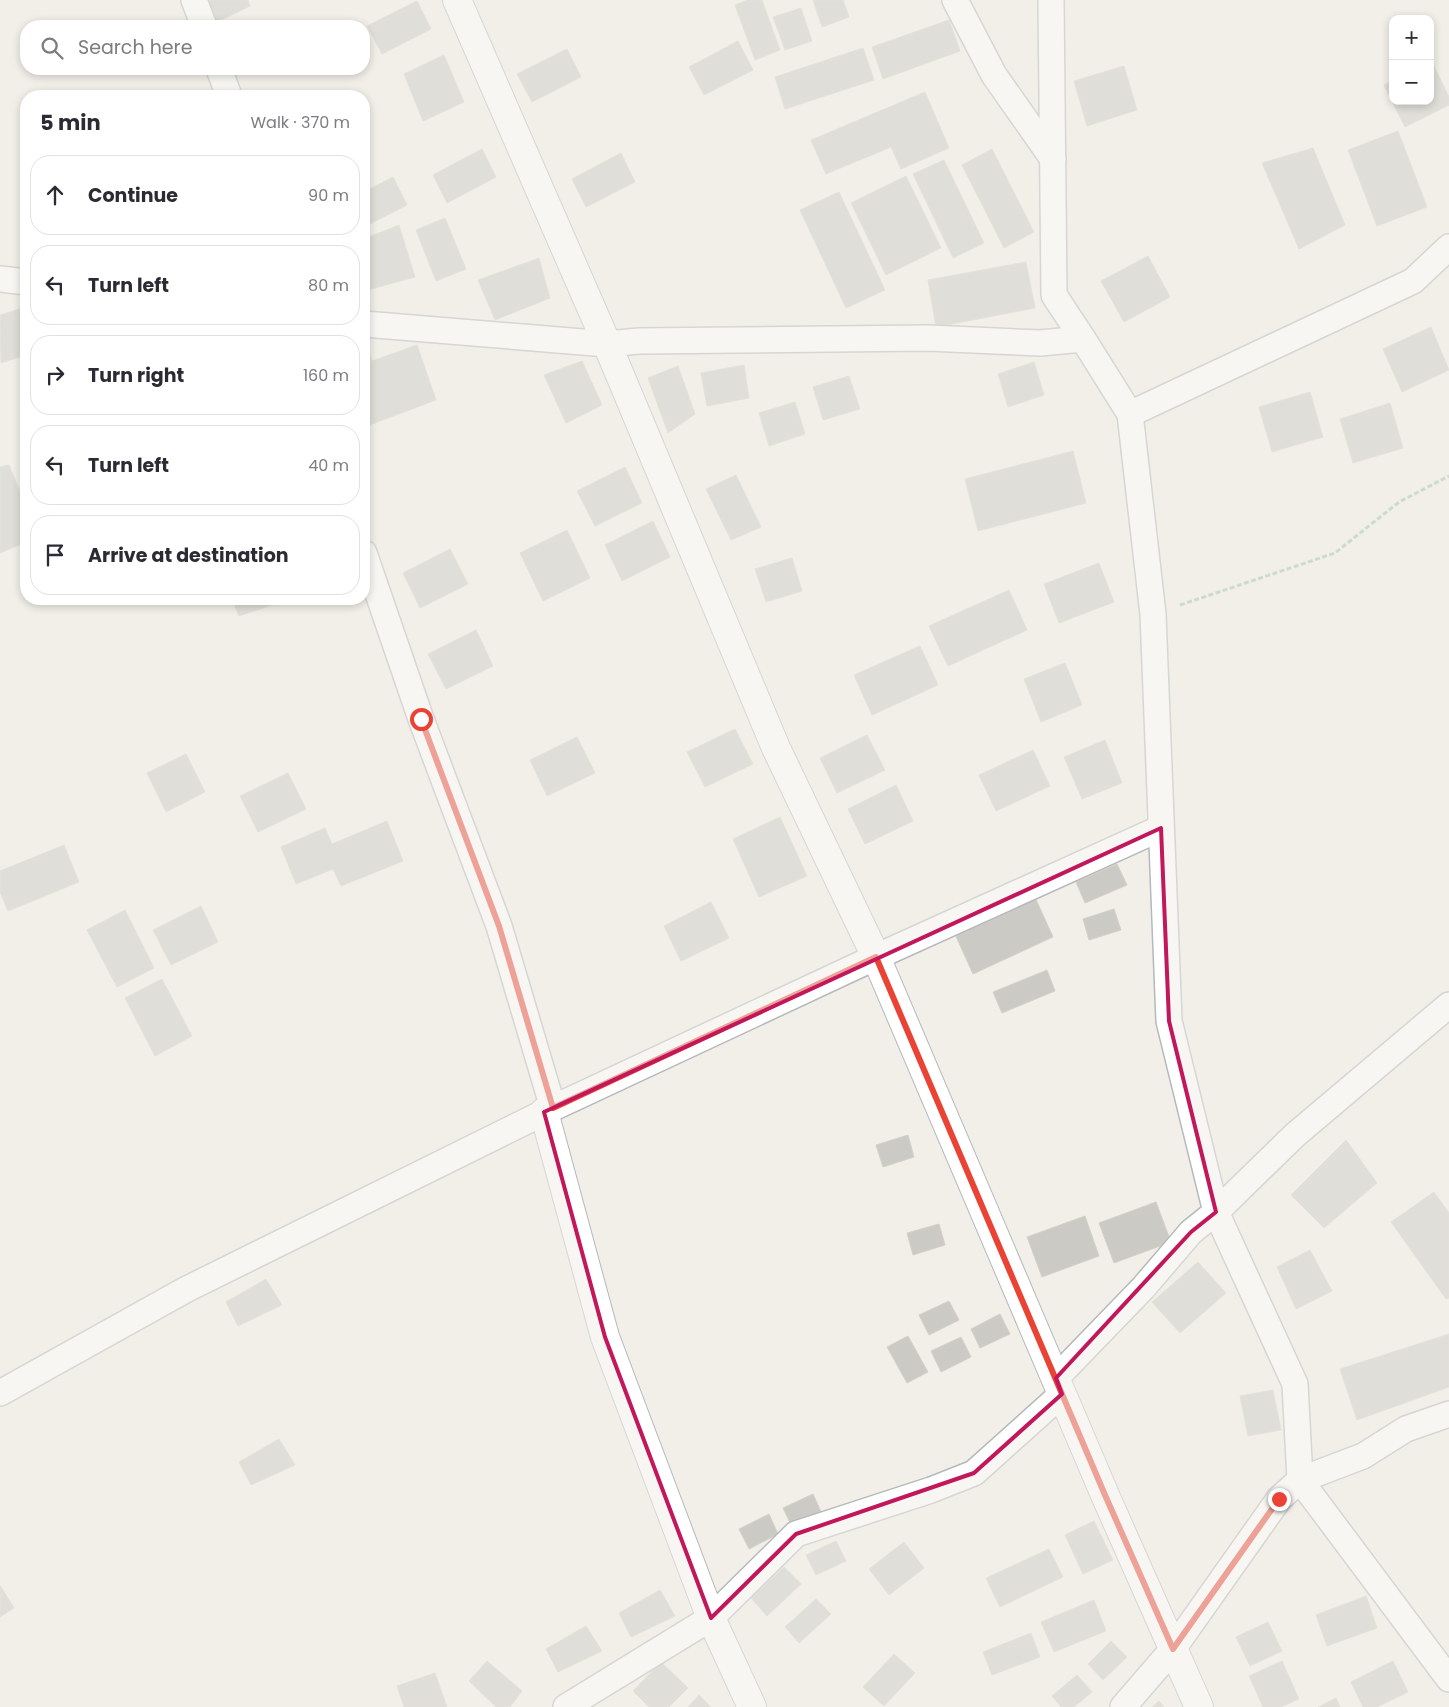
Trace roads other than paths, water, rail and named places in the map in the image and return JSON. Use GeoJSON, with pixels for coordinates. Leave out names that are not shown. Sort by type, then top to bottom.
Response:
{"type":"FeatureCollection","features":[{"type":"Feature","properties":{"kind":"street"},"geometry":{"type":"LineString","coordinates":[[194,0],[202,20]]}},
{"type":"Feature","properties":{"kind":"street"},"geometry":{"type":"LineString","coordinates":[[457,0],[607,344],[776,748],[876,957],[1059,1386],[1199,1707]]}},
{"type":"Feature","properties":{"kind":"street"},"geometry":{"type":"LineString","coordinates":[[955,0],[994,75],[1052,159]]}},
{"type":"Feature","properties":{"kind":"street"},"geometry":{"type":"LineString","coordinates":[[1051,0],[1054,295],[1130,414],[1154,614],[1169,1021],[1216,1212],[1296,1384],[1300,1480],[1449,1679]]}},
{"type":"Feature","properties":{"kind":"street"},"geometry":{"type":"LineString","coordinates":[[221,75],[227,90]]}},
{"type":"Feature","properties":{"kind":"street"},"geometry":{"type":"LineString","coordinates":[[1130,414],[1413,281],[1449,247]]}},
{"type":"Feature","properties":{"kind":"street"},"geometry":{"type":"LineString","coordinates":[[0,279],[20,281]]}},
{"type":"Feature","properties":{"kind":"street"},"geometry":{"type":"LineString","coordinates":[[370,324],[607,344],[639,341],[928,338],[1040,343],[1083,339]]}},
{"type":"Feature","properties":{"kind":"street"},"geometry":{"type":"LineString","coordinates":[[370,570],[421,719],[499,926],[605,1337],[711,1618],[752,1707]]}},
{"type":"Feature","properties":{"kind":"street"},"geometry":{"type":"LineString","coordinates":[[0,1393],[187,1289],[548,1110],[876,957],[1161,828]]}},
{"type":"Feature","properties":{"kind":"street"},"geometry":{"type":"LineString","coordinates":[[566,1707],[711,1618],[796,1534],[931,1490],[974,1473],[1059,1386],[1191,1232],[1216,1212],[1296,1134],[1449,1005]]}},
{"type":"Feature","properties":{"kind":"street"},"geometry":{"type":"LineString","coordinates":[[1123,1707],[1173,1649],[1279,1499],[1300,1480],[1363,1456],[1406,1429],[1449,1414]]}}]}
